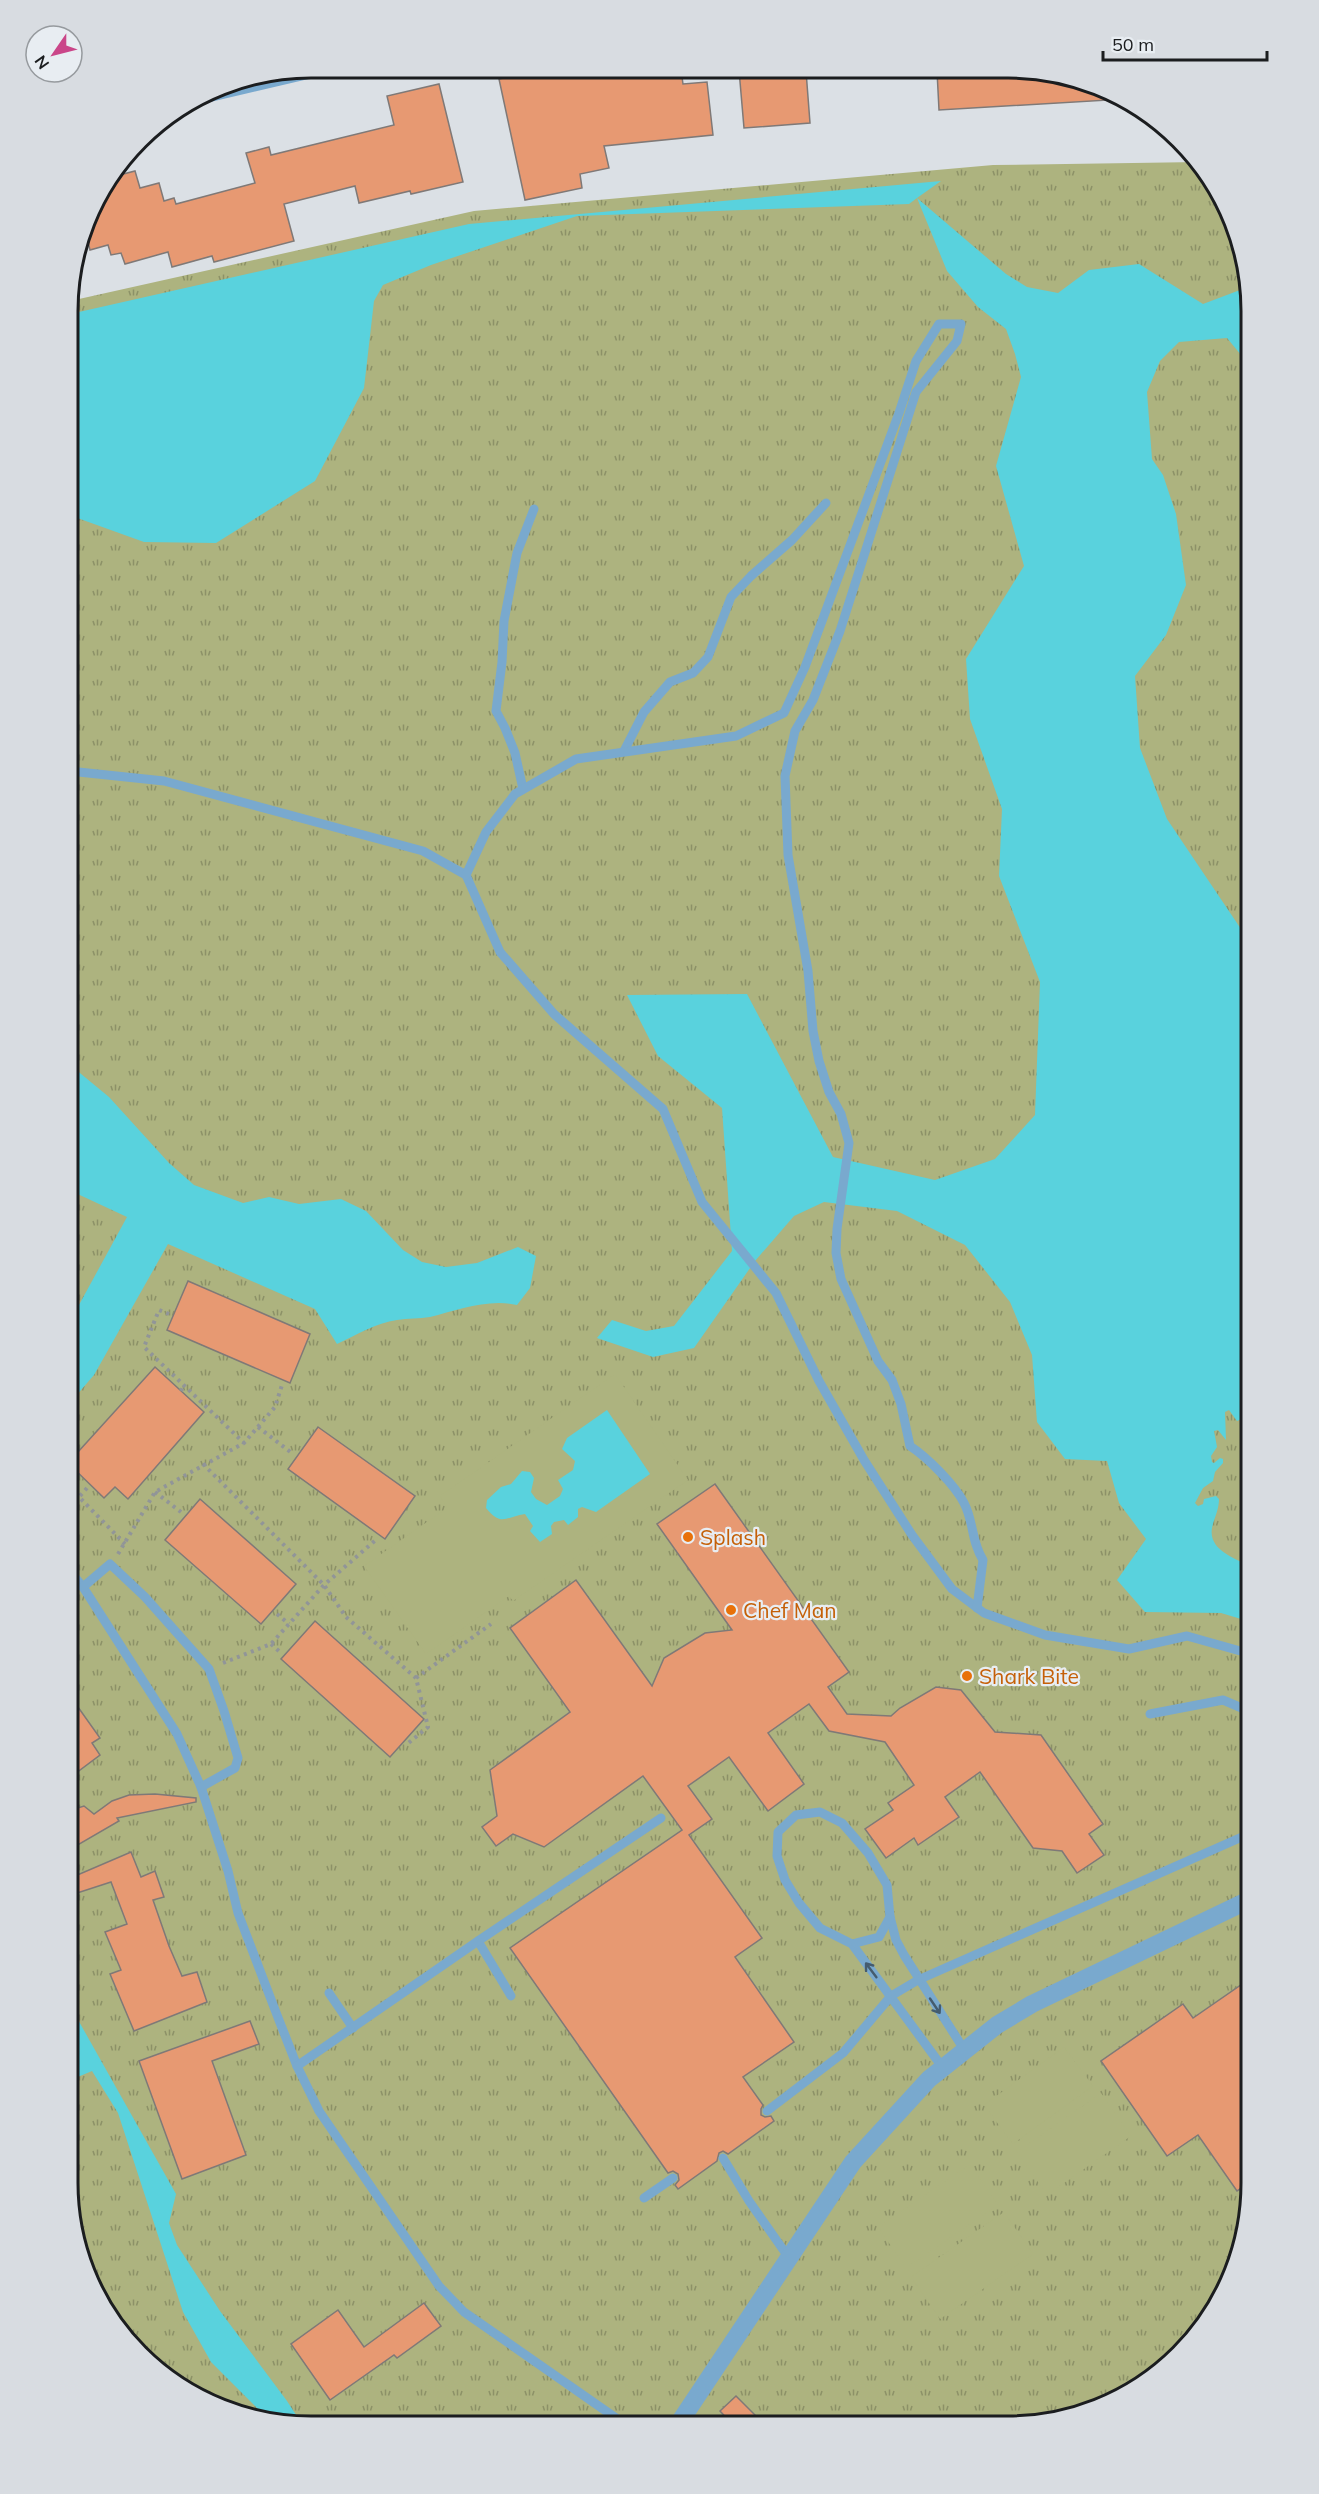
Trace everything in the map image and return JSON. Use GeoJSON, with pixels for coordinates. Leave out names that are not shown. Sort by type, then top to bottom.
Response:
{"type":"FeatureCollection","features":[{"type":"Feature","properties":{"kind":"street"},"geometry":{"type":"LineString","coordinates":[[684,2416],[853,2162],[887,2123],[942,2068],[997,2025],[1032,2004],[1241,1904]]}},
{"type":"Feature","properties":{"kind":"lane"},"geometry":{"type":"LineString","coordinates":[[466,875],[486,832],[515,794],[576,759],[736,736],[784,713],[809,656],[916,361],[939,324],[961,324],[957,341],[916,392],[840,631],[813,700],[795,731],[785,776],[788,855],[808,971],[813,1031],[819,1061],[829,1092],[842,1114],[849,1143],[837,1229],[836,1253],[841,1279],[878,1361],[892,1380],[901,1404],[910,1446],[922,1453],[964,1503],[975,1547],[983,1560],[976,1608]]}},
{"type":"Feature","properties":{"kind":"lane"},"geometry":{"type":"LineString","coordinates":[[624,751],[644,712],[670,682],[693,673],[708,657],[731,597],[792,540],[826,503]]}},
{"type":"Feature","properties":{"kind":"lane"},"geometry":{"type":"LineString","coordinates":[[523,789],[515,753],[506,728],[496,711],[504,621],[517,553],[534,509]]}},
{"type":"Feature","properties":{"kind":"lane"},"geometry":{"type":"LineString","coordinates":[[78,772],[164,781],[423,851],[466,875],[500,952],[554,1014],[663,1109],[702,1202],[777,1293],[819,1381],[864,1460],[912,1535],[952,1589],[984,1613],[1056,1637],[1129,1649],[1187,1636],[1241,1651]]}},
{"type":"Feature","properties":{"kind":"lane"},"geometry":{"type":"LineString","coordinates":[[83,1587],[110,1564],[145,1597],[209,1669],[238,1758],[235,1768],[201,1787]]}},
{"type":"Feature","properties":{"kind":"lane"},"geometry":{"type":"LineString","coordinates":[[78,1581],[177,1734],[201,1787],[228,1871],[238,1913],[297,2067],[319,2111],[439,2286],[464,2312],[495,2336],[613,2416]]}},
{"type":"Feature","properties":{"kind":"lane"},"geometry":{"type":"LineString","coordinates":[[1150,1714],[1223,1700],[1241,1708]]}},
{"type":"Feature","properties":{"kind":"lane"},"geometry":{"type":"LineString","coordinates":[[942,2068],[852,1944],[820,1928],[799,1903],[785,1880],[777,1856],[778,1833],[796,1815],[820,1812],[842,1823],[868,1853],[886,1885],[896,1940],[918,1980],[965,2051]]}},
{"type":"Feature","properties":{"kind":"lane"},"geometry":{"type":"LineString","coordinates":[[297,2067],[478,1941],[661,1818]]}},
{"type":"Feature","properties":{"kind":"lane"},"geometry":{"type":"LineString","coordinates":[[767,2111],[843,2053],[891,1996],[918,1980],[1241,1837]]}},
{"type":"Feature","properties":{"kind":"lane"},"geometry":{"type":"LineString","coordinates":[[852,1944],[879,1937],[890,1917]]}},
{"type":"Feature","properties":{"kind":"lane"},"geometry":{"type":"LineString","coordinates":[[478,1941],[511,1996]]}},
{"type":"Feature","properties":{"kind":"lane"},"geometry":{"type":"LineString","coordinates":[[329,1993],[353,2028]]}},
{"type":"Feature","properties":{"kind":"lane"},"geometry":{"type":"LineString","coordinates":[[723,2158],[749,2201],[789,2258]]}},
{"type":"Feature","properties":{"kind":"lane"},"geometry":{"type":"LineString","coordinates":[[644,2198],[673,2178]]}},
{"type":"Feature","properties":{"kind":"path"},"geometry":{"type":"LineString","coordinates":[[169,1314],[159,1310],[144,1347],[244,1443]]}},
{"type":"Feature","properties":{"kind":"path"},"geometry":{"type":"LineString","coordinates":[[181,1391],[184,1385]]}},
{"type":"Feature","properties":{"kind":"path"},"geometry":{"type":"LineString","coordinates":[[110,1564],[125,1544],[155,1492],[244,1443],[275,1407],[282,1385]]}},
{"type":"Feature","properties":{"kind":"path"},"geometry":{"type":"LineString","coordinates":[[258,1426],[293,1454]]}},
{"type":"Feature","properties":{"kind":"path"},"geometry":{"type":"LineString","coordinates":[[203,1464],[324,1585],[346,1617],[416,1678],[428,1726],[406,1745]]}},
{"type":"Feature","properties":{"kind":"path"},"geometry":{"type":"LineString","coordinates":[[87,1488],[79,1497],[125,1544]]}},
{"type":"Feature","properties":{"kind":"path"},"geometry":{"type":"LineString","coordinates":[[155,1492],[181,1512]]}},
{"type":"Feature","properties":{"kind":"path"},"geometry":{"type":"LineString","coordinates":[[209,1669],[270,1644],[324,1585],[378,1538]]}},
{"type":"Feature","properties":{"kind":"path"},"geometry":{"type":"LineString","coordinates":[[277,1614],[289,1624]]}},
{"type":"Feature","properties":{"kind":"path"},"geometry":{"type":"LineString","coordinates":[[416,1678],[492,1624]]}},
{"type":"Feature","properties":{"kind":"path"},"geometry":{"type":"LineString","coordinates":[[270,1644],[280,1652]]}},
{"type":"Feature","properties":{"kind":"green space"},"geometry":{"type":"Polygon","coordinates":[[[1187,162],[1210,194],[1229,236],[1237,265],[1241,295],[1241,2199],[1237,2229],[1229,2258],[1202,2313],[1162,2358],[1138,2377],[1111,2392],[1083,2404],[1054,2412],[1024,2416],[295,2416],[265,2412],[236,2404],[181,2377],[146,2348],[126,2325],[109,2300],[90,2258],[82,2229],[78,2199],[78,299],[474,211],[993,165],[1187,162]]]}},
{"type":"Feature","properties":{"kind":"green space"},"geometry":{"type":"Polygon","coordinates":[[[615,1374],[688,1480],[513,1601],[509,1596],[426,1654],[364,1566],[447,1508],[440,1496],[615,1374]]]}},
{"type":"Feature","properties":{"kind":"green space"},"geometry":{"type":"Polygon","coordinates":[[[1064,2047],[1093,2086],[1013,2144],[984,2105],[1064,2047]]]}},
{"type":"Feature","properties":{"kind":"green space"},"geometry":{"type":"Polygon","coordinates":[[[1101,2093],[1131,2136],[1047,2195],[1017,2152],[1101,2093]]]}},
{"type":"Feature","properties":{"kind":"green space"},"geometry":{"type":"Polygon","coordinates":[[[970,2164],[998,2205],[906,2268],[878,2227],[970,2164]]]}},
{"type":"Feature","properties":{"kind":"green space"},"geometry":{"type":"Polygon","coordinates":[[[1004,2212],[1033,2254],[940,2319],[911,2277],[1004,2212]]]}},
{"type":"Feature","properties":{"kind":"water"},"geometry":{"type":"Polygon","coordinates":[[[941,181],[909,204],[577,216],[431,265],[383,285],[374,301],[364,388],[315,481],[216,543],[144,542],[78,518],[78,312],[469,224],[941,181]]]}},
{"type":"Feature","properties":{"kind":"water"},"geometry":{"type":"Polygon","coordinates":[[[917,198],[1006,274],[1027,287],[1058,293],[1089,270],[1139,264],[1203,304],[1240,290],[1241,355],[1227,338],[1179,342],[1160,361],[1147,392],[1152,459],[1163,475],[1176,514],[1186,585],[1166,635],[1135,676],[1140,748],[1167,819],[1241,929],[1241,1419],[1237,1421],[1229,1410],[1225,1412],[1226,1440],[1218,1430],[1214,1431],[1217,1447],[1211,1456],[1212,1462],[1220,1458],[1223,1459],[1223,1463],[1215,1472],[1213,1481],[1203,1488],[1195,1503],[1198,1506],[1203,1504],[1204,1499],[1216,1496],[1219,1499],[1212,1536],[1214,1542],[1224,1553],[1241,1562],[1241,1619],[1221,1613],[1145,1612],[1117,1580],[1146,1539],[1119,1503],[1107,1461],[1065,1459],[1037,1422],[1032,1355],[1010,1302],[965,1245],[897,1211],[824,1202],[794,1216],[755,1261],[694,1348],[653,1357],[597,1338],[612,1320],[646,1331],[674,1326],[732,1251],[722,1108],[658,1056],[627,995],[747,994],[833,1157],[935,1180],[995,1159],[1035,1115],[1040,982],[999,876],[1002,809],[970,719],[966,659],[1024,566],[996,466],[1021,377],[1006,329],[978,307],[947,271],[917,198]]]}},
{"type":"Feature","properties":{"kind":"water"},"geometry":{"type":"Polygon","coordinates":[[[78,1071],[109,1097],[169,1163],[194,1185],[243,1203],[269,1197],[299,1204],[341,1199],[366,1211],[403,1250],[422,1262],[446,1267],[477,1263],[518,1247],[536,1256],[530,1288],[517,1305],[484,1304],[430,1317],[401,1319],[381,1324],[337,1344],[315,1309],[168,1244],[94,1375],[78,1393],[78,1307],[127,1217],[78,1194],[78,1071]]]}},
{"type":"Feature","properties":{"kind":"water"},"geometry":{"type":"Polygon","coordinates":[[[607,1410],[650,1474],[596,1512],[582,1507],[578,1509],[578,1517],[568,1525],[564,1520],[554,1522],[551,1526],[552,1534],[540,1542],[530,1531],[533,1526],[525,1514],[500,1519],[491,1514],[486,1508],[487,1500],[501,1487],[511,1484],[522,1471],[530,1472],[534,1478],[531,1492],[536,1499],[547,1505],[560,1496],[563,1489],[558,1480],[573,1470],[575,1461],[562,1449],[567,1438],[607,1410]]]}},
{"type":"Feature","properties":{"kind":"water"},"geometry":{"type":"Polygon","coordinates":[[[78,2020],[176,2194],[169,2223],[177,2245],[220,2311],[297,2416],[260,2411],[211,2362],[183,2312],[118,2113],[92,2071],[78,2077],[78,2020]]]}},
{"type":"Feature","properties":{"kind":"building"},"geometry":{"type":"Polygon","coordinates":[[[682,78],[683,84],[707,82],[713,135],[604,146],[609,168],[580,174],[582,188],[525,200],[499,79],[682,78]]]}},
{"type":"Feature","properties":{"kind":"building"},"geometry":{"type":"Polygon","coordinates":[[[740,78],[807,78],[810,123],[744,128],[740,78]]]}},
{"type":"Feature","properties":{"kind":"building"},"geometry":{"type":"Polygon","coordinates":[[[937,78],[1024,78],[1069,86],[1107,100],[939,110],[937,78]]]}},
{"type":"Feature","properties":{"kind":"building"},"geometry":{"type":"Polygon","coordinates":[[[439,84],[463,182],[359,203],[355,186],[284,204],[294,241],[214,262],[212,256],[172,267],[168,252],[125,264],[121,253],[111,255],[108,245],[90,250],[88,242],[90,236],[109,194],[122,174],[135,171],[140,188],[159,183],[164,201],[174,198],[176,204],[255,183],[246,153],[269,147],[271,155],[394,125],[387,96],[439,84]]]}},
{"type":"Feature","properties":{"kind":"building"},"geometry":{"type":"Polygon","coordinates":[[[188,1281],[310,1334],[290,1383],[167,1330],[188,1281]]]}},
{"type":"Feature","properties":{"kind":"building"},"geometry":{"type":"Polygon","coordinates":[[[155,1367],[204,1412],[128,1499],[115,1487],[104,1498],[78,1473],[78,1452],[155,1367]]]}},
{"type":"Feature","properties":{"kind":"building"},"geometry":{"type":"Polygon","coordinates":[[[318,1427],[415,1496],[385,1539],[288,1469],[318,1427]]]}},
{"type":"Feature","properties":{"kind":"building"},"geometry":{"type":"Polygon","coordinates":[[[715,1484],[849,1672],[828,1687],[847,1714],[891,1716],[900,1708],[936,1687],[961,1690],[995,1732],[1041,1735],[1103,1824],[1089,1834],[1104,1855],[1077,1873],[1062,1851],[1033,1848],[980,1772],[945,1797],[959,1817],[918,1845],[914,1838],[886,1858],[865,1829],[893,1810],[888,1803],[914,1785],[885,1742],[829,1731],[809,1704],[768,1733],[804,1784],[768,1811],[729,1757],[688,1786],[712,1819],[689,1835],[762,1938],[735,1957],[794,2042],[743,2077],[763,2105],[761,2115],[771,2116],[774,2121],[728,2154],[723,2151],[719,2153],[717,2161],[678,2189],[675,2185],[679,2180],[678,2174],[673,2171],[668,2173],[510,1948],[682,1830],[643,1776],[544,1847],[513,1834],[496,1846],[482,1827],[497,1816],[490,1770],[570,1712],[510,1628],[576,1580],[652,1686],[664,1658],[705,1633],[732,1630],[657,1524],[715,1484]]]}},
{"type":"Feature","properties":{"kind":"building"},"geometry":{"type":"Polygon","coordinates":[[[200,1499],[296,1584],[261,1624],[165,1540],[200,1499]]]}},
{"type":"Feature","properties":{"kind":"building"},"geometry":{"type":"Polygon","coordinates":[[[315,1621],[424,1719],[390,1757],[281,1659],[315,1621]]]}},
{"type":"Feature","properties":{"kind":"building"},"geometry":{"type":"Polygon","coordinates":[[[78,1707],[100,1738],[92,1743],[100,1755],[78,1772],[78,1707]]]}},
{"type":"Feature","properties":{"kind":"building"},"geometry":{"type":"Polygon","coordinates":[[[155,1794],[196,1798],[196,1802],[117,1818],[119,1821],[78,1845],[78,1808],[84,1806],[94,1814],[112,1801],[129,1795],[155,1794]]]}},
{"type":"Feature","properties":{"kind":"building"},"geometry":{"type":"Polygon","coordinates":[[[131,1852],[141,1877],[155,1871],[164,1897],[153,1900],[169,1946],[182,1976],[197,1972],[207,2002],[134,2031],[110,1974],[121,1970],[105,1932],[127,1924],[111,1882],[78,1893],[78,1875],[131,1852]]]}},
{"type":"Feature","properties":{"kind":"building"},"geometry":{"type":"Polygon","coordinates":[[[1241,1985],[1241,2188],[1237,2191],[1198,2135],[1167,2156],[1101,2061],[1183,2004],[1193,2018],[1241,1985]]]}},
{"type":"Feature","properties":{"kind":"building"},"geometry":{"type":"Polygon","coordinates":[[[250,2021],[259,2044],[212,2061],[246,2155],[182,2179],[139,2061],[250,2021]]]}},
{"type":"Feature","properties":{"kind":"building"},"geometry":{"type":"Polygon","coordinates":[[[424,2303],[441,2326],[397,2358],[394,2355],[330,2400],[291,2344],[338,2310],[364,2347],[424,2303]]]}},
{"type":"Feature","properties":{"kind":"building"},"geometry":{"type":"Polygon","coordinates":[[[736,2396],[756,2416],[725,2416],[720,2411],[736,2396]]]}},
{"type":"Feature","properties":{"kind":"place","name":"Splash"},"geometry":{"type":"Point","coordinates":[688,1537]}},
{"type":"Feature","properties":{"kind":"place","name":"Chef Man"},"geometry":{"type":"Point","coordinates":[731,1610]}},
{"type":"Feature","properties":{"kind":"place","name":"Shark Bite"},"geometry":{"type":"Point","coordinates":[967,1676]}}]}
